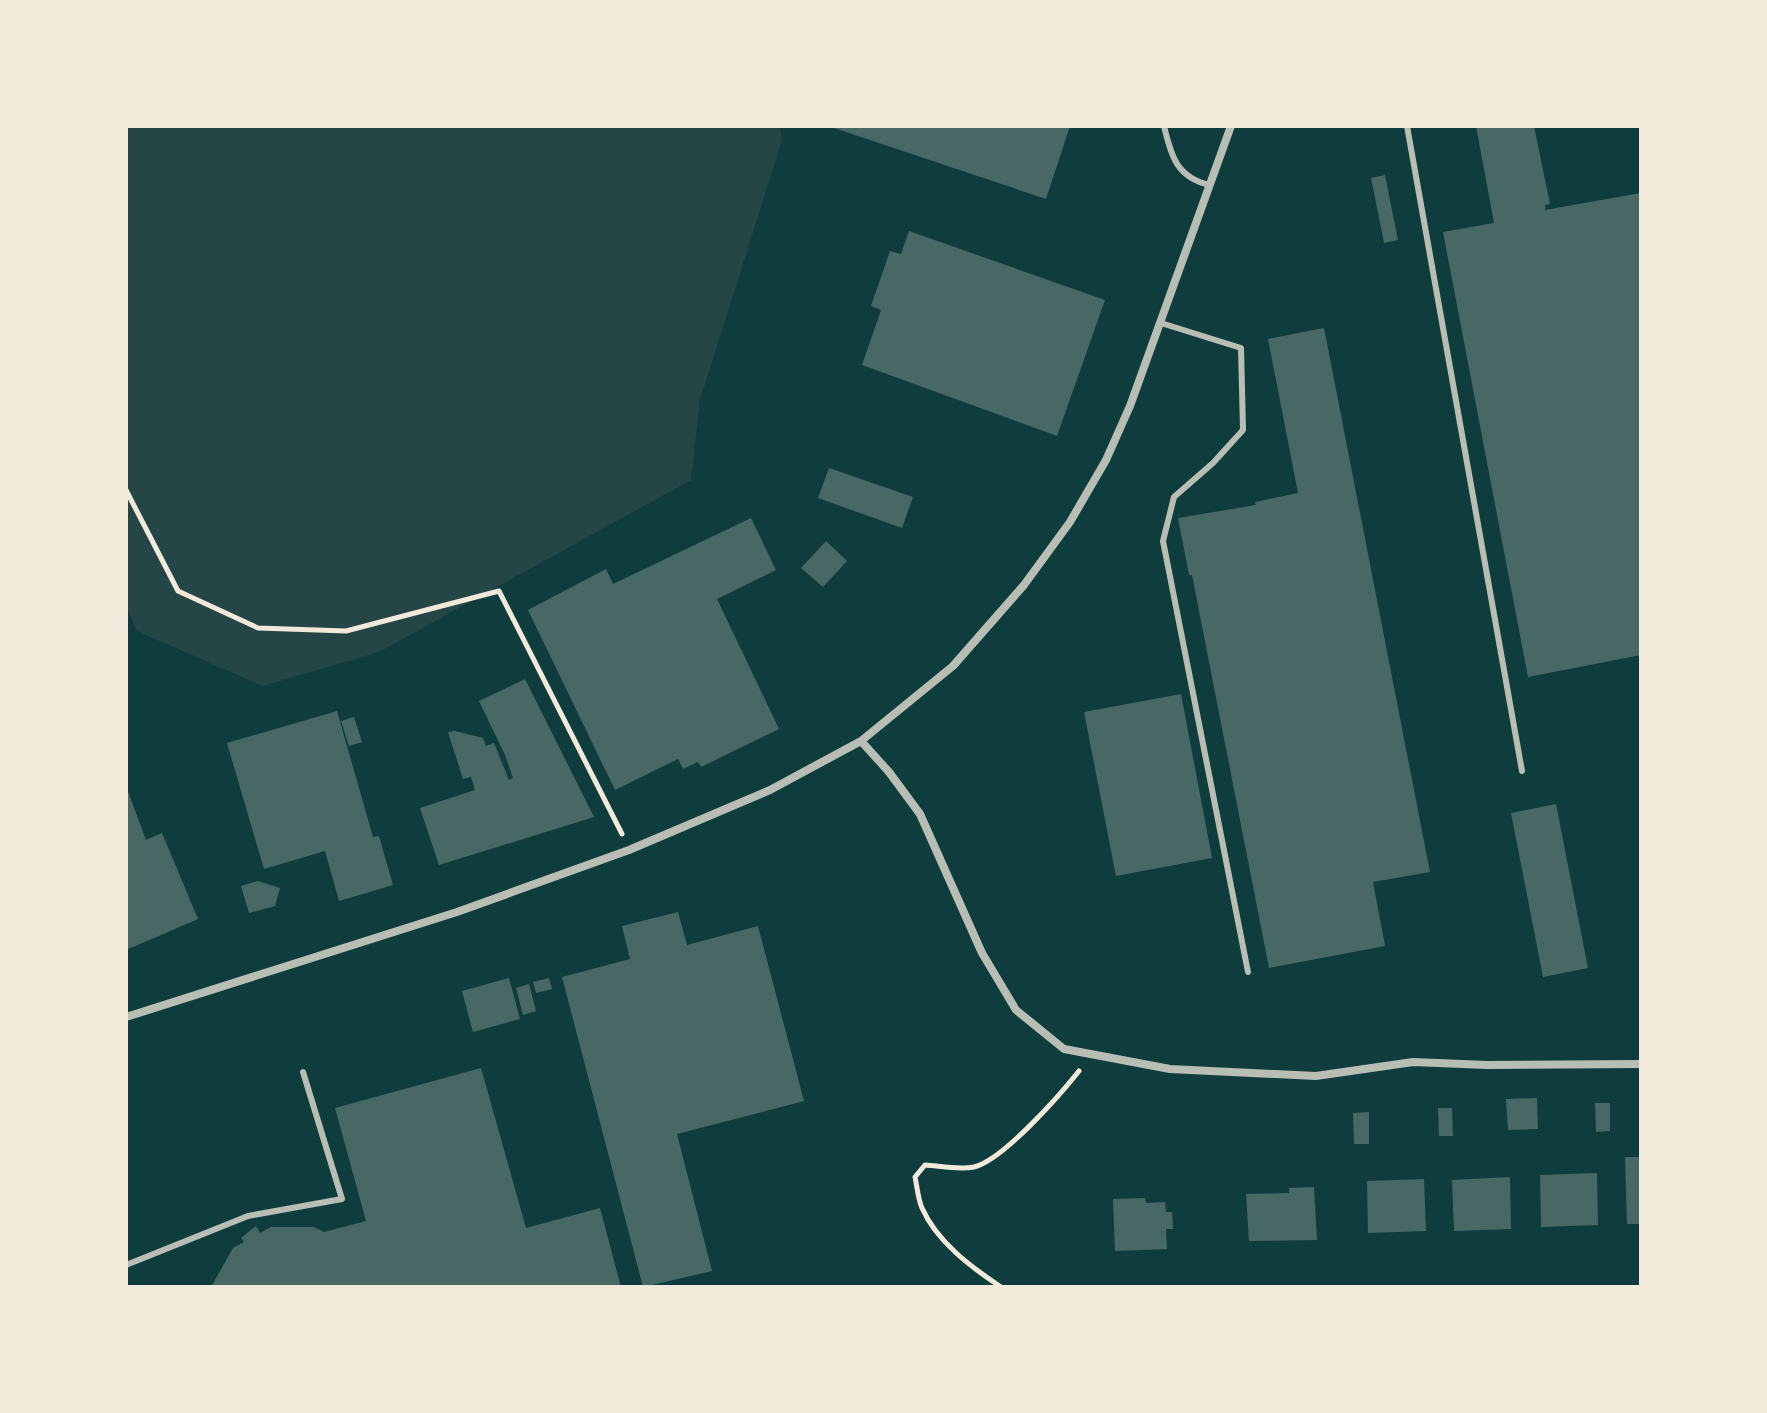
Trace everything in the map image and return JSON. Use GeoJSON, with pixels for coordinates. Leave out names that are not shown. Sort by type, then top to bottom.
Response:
{"type":"FeatureCollection","features":[{"type":"Feature","properties":{"kind":"street"},"geometry":{"type":"LineString","coordinates":[[126,1017],[457,912],[629,850],[770,790],[861,741],[953,666],[1024,585],[1070,522],[1106,460],[1130,406],[1231,126]]}},
{"type":"Feature","properties":{"kind":"street"},"geometry":{"type":"LineString","coordinates":[[861,741],[920,814],[982,953],[1016,1010],[1064,1049],[1170,1069],[1316,1076],[1413,1062],[1641,1064]]}},
{"type":"Feature","properties":{"kind":"lane"},"geometry":{"type":"LineString","coordinates":[[1164,126],[1169,147],[1180,170],[1193,181],[1210,185]]}},
{"type":"Feature","properties":{"kind":"lane"},"geometry":{"type":"LineString","coordinates":[[1407,126],[1522,771]]}},
{"type":"Feature","properties":{"kind":"lane"},"geometry":{"type":"LineString","coordinates":[[1161,323],[1241,348],[1243,430],[1213,463],[1174,497],[1163,541],[1248,972]]}},
{"type":"Feature","properties":{"kind":"lane"},"geometry":{"type":"LineString","coordinates":[[126,1265],[248,1216],[342,1199],[303,1072]]}},
{"type":"Feature","properties":{"kind":"path"},"geometry":{"type":"LineString","coordinates":[[126,490],[178,591],[258,628],[346,631],[499,591],[629,850]]}},
{"type":"Feature","properties":{"kind":"path"},"geometry":{"type":"LineString","coordinates":[[1001,1287],[974,1269],[945,1242],[921,1207],[915,1177],[925,1165],[975,1167],[1003,1150],[1063,1091],[1091,1054]]}},
{"type":"Feature","properties":{"kind":"shaded area"},"geometry":{"type":"Polygon","coordinates":[[[126,126],[780,126],[782,140],[700,400],[691,480],[379,652],[263,686],[137,631],[126,606],[126,126]]]}},
{"type":"Feature","properties":{"kind":"building"},"geometry":{"type":"Polygon","coordinates":[[[828,126],[1070,126],[1046,199],[828,126]]]}},
{"type":"Feature","properties":{"kind":"building"},"geometry":{"type":"Polygon","coordinates":[[[1476,126],[1534,126],[1550,204],[1545,205],[1545,210],[1641,193],[1641,655],[1528,677],[1443,232],[1494,223],[1476,126]]]}},
{"type":"Feature","properties":{"kind":"building"},"geometry":{"type":"Polygon","coordinates":[[[1385,175],[1398,240],[1384,243],[1371,178],[1385,175]]]}},
{"type":"Feature","properties":{"kind":"building"},"geometry":{"type":"Polygon","coordinates":[[[909,231],[1105,300],[1057,436],[862,365],[881,310],[871,306],[890,251],[901,254],[909,231]]]}},
{"type":"Feature","properties":{"kind":"building"},"geometry":{"type":"Polygon","coordinates":[[[1324,328],[1430,872],[1373,882],[1385,946],[1269,968],[1192,575],[1189,575],[1178,518],[1256,505],[1255,502],[1298,493],[1268,339],[1324,328]]]}},
{"type":"Feature","properties":{"kind":"building"},"geometry":{"type":"Polygon","coordinates":[[[829,468],[913,497],[902,528],[818,498],[829,468]]]}},
{"type":"Feature","properties":{"kind":"building"},"geometry":{"type":"Polygon","coordinates":[[[751,518],[776,570],[717,599],[779,729],[701,767],[698,762],[683,769],[678,759],[615,790],[528,610],[606,569],[613,584],[751,518]]]}},
{"type":"Feature","properties":{"kind":"building"},"geometry":{"type":"Polygon","coordinates":[[[826,541],[847,561],[823,587],[801,568],[826,541]]]}},
{"type":"Feature","properties":{"kind":"building"},"geometry":{"type":"Polygon","coordinates":[[[525,679],[594,817],[439,865],[420,808],[475,790],[471,777],[463,779],[448,732],[483,738],[486,746],[494,743],[509,780],[513,778],[479,701],[525,679]]]}},
{"type":"Feature","properties":{"kind":"building"},"geometry":{"type":"Polygon","coordinates":[[[1181,694],[1212,858],[1116,876],[1084,712],[1181,694]]]}},
{"type":"Feature","properties":{"kind":"building"},"geometry":{"type":"Polygon","coordinates":[[[337,711],[373,837],[379,836],[393,885],[339,901],[325,851],[264,869],[227,743],[337,711]]]}},
{"type":"Feature","properties":{"kind":"building"},"geometry":{"type":"Polygon","coordinates":[[[354,717],[362,742],[349,746],[341,721],[354,717]]]}},
{"type":"Feature","properties":{"kind":"building"},"geometry":{"type":"Polygon","coordinates":[[[126,786],[146,840],[162,833],[198,919],[126,950],[126,786]]]}},
{"type":"Feature","properties":{"kind":"building"},"geometry":{"type":"Polygon","coordinates":[[[1556,804],[1588,968],[1543,977],[1511,813],[1556,804]]]}},
{"type":"Feature","properties":{"kind":"building"},"geometry":{"type":"Polygon","coordinates":[[[258,881],[280,888],[275,906],[249,913],[241,886],[258,881]]]}},
{"type":"Feature","properties":{"kind":"building"},"geometry":{"type":"Polygon","coordinates":[[[678,912],[687,945],[758,926],[804,1101],[677,1134],[712,1271],[643,1287],[562,977],[630,959],[622,926],[678,912]]]}},
{"type":"Feature","properties":{"kind":"building"},"geometry":{"type":"Polygon","coordinates":[[[509,978],[520,1019],[473,1032],[462,991],[509,978]]]}},
{"type":"Feature","properties":{"kind":"building"},"geometry":{"type":"Polygon","coordinates":[[[549,978],[552,989],[536,993],[533,982],[549,978]]]}},
{"type":"Feature","properties":{"kind":"building"},"geometry":{"type":"Polygon","coordinates":[[[529,984],[536,1011],[523,1015],[516,988],[529,984]]]}},
{"type":"Feature","properties":{"kind":"building"},"geometry":{"type":"Polygon","coordinates":[[[481,1068],[526,1228],[600,1208],[621,1287],[211,1287],[233,1248],[244,1242],[241,1238],[256,1226],[260,1233],[271,1227],[314,1227],[324,1232],[366,1221],[335,1108],[481,1068]]]}},
{"type":"Feature","properties":{"kind":"building"},"geometry":{"type":"Polygon","coordinates":[[[1537,1098],[1538,1129],[1508,1130],[1506,1099],[1537,1098]]]}},
{"type":"Feature","properties":{"kind":"building"},"geometry":{"type":"Polygon","coordinates":[[[1595,1103],[1610,1103],[1610,1131],[1596,1132],[1595,1103]]]}},
{"type":"Feature","properties":{"kind":"building"},"geometry":{"type":"Polygon","coordinates":[[[1438,1108],[1452,1108],[1453,1136],[1439,1136],[1438,1108]]]}},
{"type":"Feature","properties":{"kind":"building"},"geometry":{"type":"Polygon","coordinates":[[[1369,1112],[1369,1144],[1354,1144],[1353,1113],[1369,1112]]]}},
{"type":"Feature","properties":{"kind":"building"},"geometry":{"type":"Polygon","coordinates":[[[1625,1157],[1641,1157],[1641,1224],[1627,1224],[1625,1157]]]}},
{"type":"Feature","properties":{"kind":"building"},"geometry":{"type":"Polygon","coordinates":[[[1597,1173],[1598,1225],[1541,1227],[1540,1175],[1597,1173]]]}},
{"type":"Feature","properties":{"kind":"building"},"geometry":{"type":"Polygon","coordinates":[[[1510,1177],[1511,1229],[1454,1231],[1452,1180],[1510,1177]]]}},
{"type":"Feature","properties":{"kind":"building"},"geometry":{"type":"Polygon","coordinates":[[[1424,1179],[1426,1231],[1368,1233],[1367,1181],[1424,1179]]]}},
{"type":"Feature","properties":{"kind":"building"},"geometry":{"type":"Polygon","coordinates":[[[1314,1187],[1317,1240],[1249,1241],[1246,1194],[1289,1193],[1289,1188],[1314,1187]]]}},
{"type":"Feature","properties":{"kind":"building"},"geometry":{"type":"Polygon","coordinates":[[[1145,1198],[1146,1203],[1165,1202],[1166,1212],[1172,1212],[1173,1229],[1166,1229],[1167,1249],[1115,1251],[1113,1199],[1145,1198]]]}}]}
